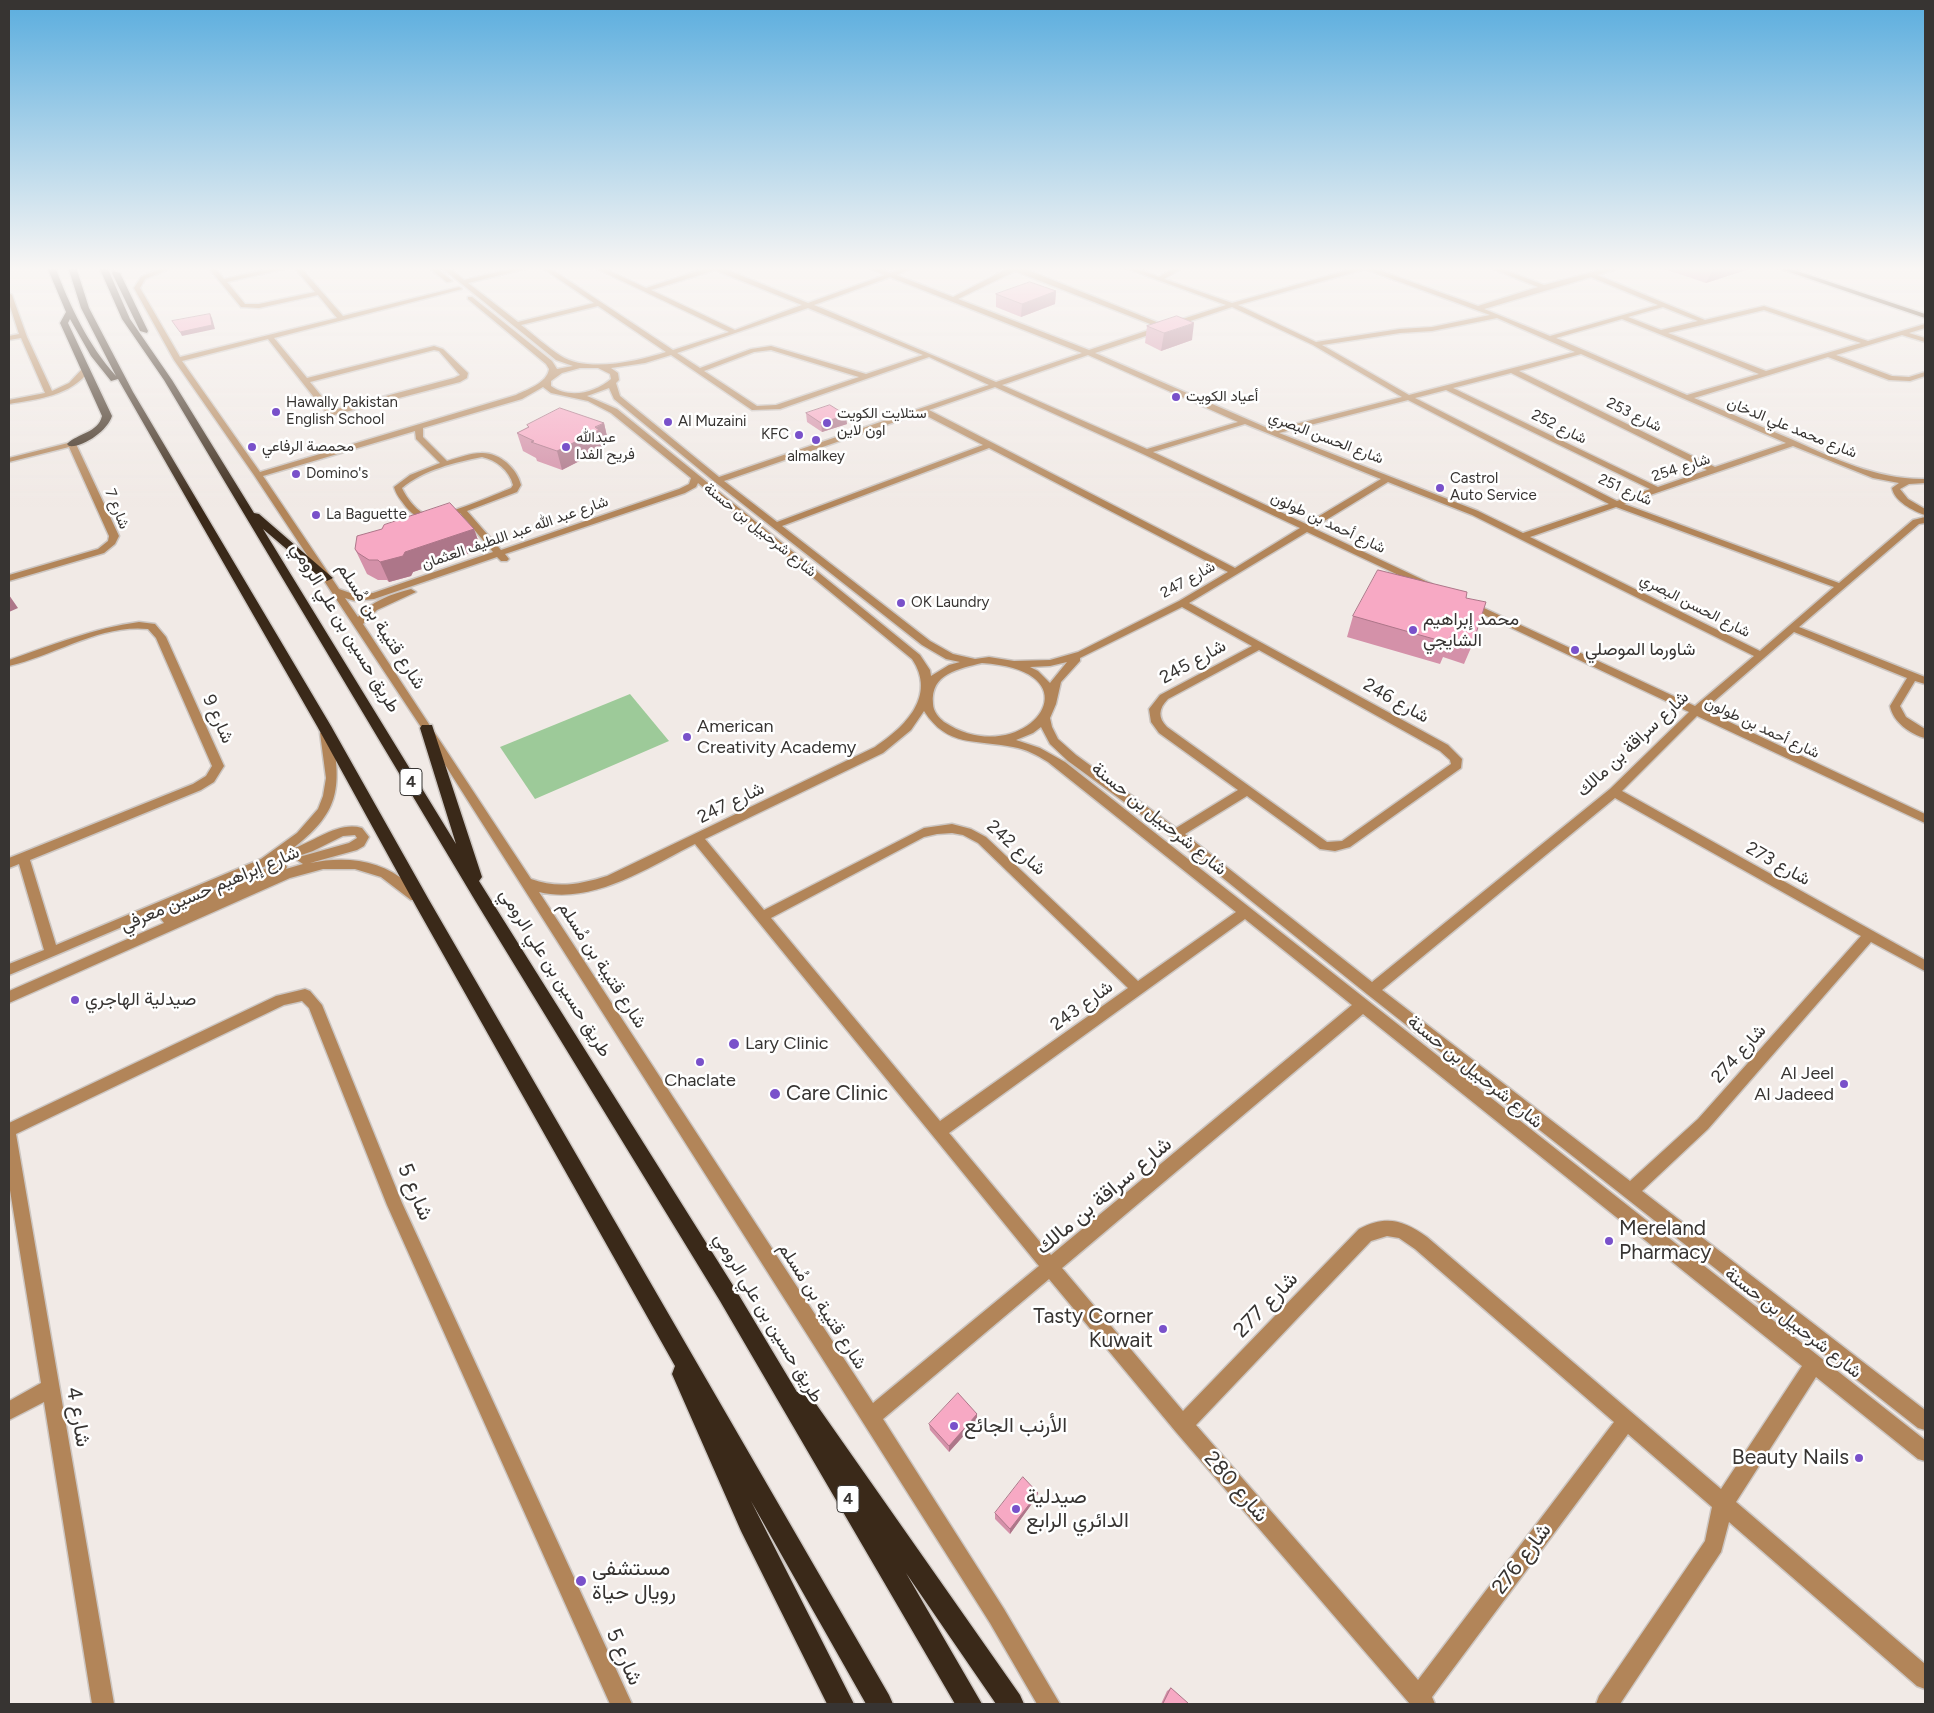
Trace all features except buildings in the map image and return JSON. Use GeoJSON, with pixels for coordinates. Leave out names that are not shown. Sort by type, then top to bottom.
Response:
{"type":"FeatureCollection","features":[{"type":"Feature","properties":{"kind":"highway"},"geometry":{"type":"LineString","coordinates":[[72,444],[102,428],[108,416],[75,347]]}},
{"type":"Feature","properties":{"kind":"highway"},"geometry":{"type":"LineString","coordinates":[[91,347],[112,378],[129,392]]}},
{"type":"Feature","properties":{"kind":"highway"},"geometry":{"type":"LineString","coordinates":[[105,347],[129,392],[324,726],[423,904],[880,1704]]}},
{"type":"Feature","properties":{"kind":"highway","name":"طريق حسين بن علي الرومي"},"geometry":{"type":"LineString","coordinates":[[145,347],[168,380],[480,898],[726,1294],[969,1704]]}},
{"type":"Feature","properties":{"kind":"highway"},"geometry":{"type":"LineString","coordinates":[[152,347],[168,380]]}},
{"type":"Feature","properties":{"kind":"highway"},"geometry":{"type":"LineString","coordinates":[[244,507],[328,578]]}},
{"type":"Feature","properties":{"kind":"highway"},"geometry":{"type":"LineString","coordinates":[[427,728],[480,898]]}},
{"type":"Feature","properties":{"kind":"highway"},"geometry":{"type":"LineString","coordinates":[[726,1294],[1011,1704]]}},
{"type":"Feature","properties":{"kind":"highway"},"geometry":{"type":"LineString","coordinates":[[651,1302],[749,1522],[841,1704]]}},
{"type":"Feature","properties":{"kind":"street"},"geometry":{"type":"LineString","coordinates":[[28,347],[49,393]]}},
{"type":"Feature","properties":{"kind":"street","name":"شارع قتيبة بن مُسلم"},"geometry":{"type":"LineString","coordinates":[[170,347],[328,578],[427,728],[871,1417],[997,1616],[1049,1704]]}},
{"type":"Feature","properties":{"kind":"street"},"geometry":{"type":"LineString","coordinates":[[178,360],[233,347]]}},
{"type":"Feature","properties":{"kind":"street"},"geometry":{"type":"LineString","coordinates":[[277,347],[304,381],[331,413],[462,378],[464,373],[440,350],[434,348],[304,381]]}},
{"type":"Feature","properties":{"kind":"street"},"geometry":{"type":"LineString","coordinates":[[530,347],[549,363],[552,375]]}},
{"type":"Feature","properties":{"kind":"street"},"geometry":{"type":"LineString","coordinates":[[545,347],[559,358],[570,363],[601,367],[627,365],[645,361],[688,347]]}},
{"type":"Feature","properties":{"kind":"street"},"geometry":{"type":"LineString","coordinates":[[664,347],[748,405],[759,409],[777,407],[929,355]]}},
{"type":"Feature","properties":{"kind":"street","name":"شارع أحمد بن طولون"},"geometry":{"type":"LineString","coordinates":[[909,347],[1146,452],[1440,592]]}},
{"type":"Feature","properties":{"kind":"street","name":"شارع الحسن البصري"},"geometry":{"type":"LineString","coordinates":[[1074,347],[1271,433],[1475,513],[1762,656]]}},
{"type":"Feature","properties":{"kind":"street"},"geometry":{"type":"LineString","coordinates":[[718,480],[1106,347]]}},
{"type":"Feature","properties":{"kind":"street","name":"شارع 251"},"geometry":{"type":"LineString","coordinates":[[1320,347],[1408,397],[1616,504],[1839,586]]}},
{"type":"Feature","properties":{"kind":"street","name":"شارع محمد علي الدخان"},"geometry":{"type":"LineString","coordinates":[[1570,347],[1791,444],[1876,476],[1907,482],[1925,481]]}},
{"type":"Feature","properties":{"kind":"street"},"geometry":{"type":"LineString","coordinates":[[1699,347],[1766,374]]}},
{"type":"Feature","properties":{"kind":"street"},"geometry":{"type":"LineString","coordinates":[[1685,398],[1855,347]]}},
{"type":"Feature","properties":{"kind":"street"},"geometry":{"type":"LineString","coordinates":[[700,370],[748,352],[767,348],[778,349],[864,376]]}},
{"type":"Feature","properties":{"kind":"street"},"geometry":{"type":"LineString","coordinates":[[1271,433],[1582,352]]}},
{"type":"Feature","properties":{"kind":"street"},"geometry":{"type":"LineString","coordinates":[[1828,355],[1891,378],[1889,378],[1908,380],[1925,374]]}},
{"type":"Feature","properties":{"kind":"street"},"geometry":{"type":"LineString","coordinates":[[258,475],[519,397],[598,391],[645,361]]}},
{"type":"Feature","properties":{"kind":"street"},"geometry":{"type":"LineString","coordinates":[[519,397],[546,382],[552,375],[564,369],[586,366]]}},
{"type":"Feature","properties":{"kind":"street","name":"شارع شرحبيل بن حسنة"},"geometry":{"type":"LineString","coordinates":[[601,367],[614,373],[613,390],[617,397],[718,480],[926,643],[950,657],[972,662]]}},
{"type":"Feature","properties":{"kind":"street"},"geometry":{"type":"LineString","coordinates":[[9,402],[74,385],[82,378],[86,370]]}},
{"type":"Feature","properties":{"kind":"street","name":"شارع 253"},"geometry":{"type":"LineString","coordinates":[[1514,371],[1716,471]]}},
{"type":"Feature","properties":{"kind":"street"},"geometry":{"type":"LineString","coordinates":[[546,382],[548,389],[567,394]]}},
{"type":"Feature","properties":{"kind":"street","name":"شارع 252"},"geometry":{"type":"LineString","coordinates":[[1448,388],[1658,490]]}},
{"type":"Feature","properties":{"kind":"street","name":"شارع شرحبيل بن حسنة"},"geometry":{"type":"LineString","coordinates":[[567,394],[590,399],[614,410],[916,657],[925,670],[926,692]]}},
{"type":"Feature","properties":{"kind":"street"},"geometry":{"type":"LineString","coordinates":[[922,410],[1235,572]]}},
{"type":"Feature","properties":{"kind":"street"},"geometry":{"type":"LineString","coordinates":[[1146,452],[1245,422]]}},
{"type":"Feature","properties":{"kind":"street"},"geometry":{"type":"LineString","coordinates":[[419,427],[419,437],[445,464]]}},
{"type":"Feature","properties":{"kind":"street"},"geometry":{"type":"LineString","coordinates":[[9,460],[72,444]]}},
{"type":"Feature","properties":{"kind":"street","name":"شارع 7"},"geometry":{"type":"LineString","coordinates":[[9,578],[96,553],[106,548],[112,542],[114,533],[72,444]]}},
{"type":"Feature","properties":{"kind":"street","name":"شارع 254"},"geometry":{"type":"LineString","coordinates":[[1523,536],[1791,444]]}},
{"type":"Feature","properties":{"kind":"street"},"geometry":{"type":"LineString","coordinates":[[776,525],[989,445]]}},
{"type":"Feature","properties":{"kind":"street"},"geometry":{"type":"LineString","coordinates":[[488,455],[494,457],[516,478],[517,485],[514,490],[462,510],[428,518],[416,513],[400,494],[398,489],[402,482],[445,464],[488,455]]}},
{"type":"Feature","properties":{"kind":"street","name":"شارع محمد علي الدخان"},"geometry":{"type":"LineString","coordinates":[[1876,476],[1896,490],[1900,498],[1921,510]]}},
{"type":"Feature","properties":{"kind":"street","name":"شارع عبد الله عبد اللطيف العثمان"},"geometry":{"type":"LineString","coordinates":[[358,625],[362,617],[377,604],[688,488],[693,485],[695,477]]}},
{"type":"Feature","properties":{"kind":"street","name":"شارع 247"},"geometry":{"type":"LineString","coordinates":[[1015,664],[1050,663],[1082,654],[1182,603],[1388,478]]}},
{"type":"Feature","properties":{"kind":"street"},"geometry":{"type":"LineString","coordinates":[[1896,490],[1899,485],[1907,482]]}},
{"type":"Feature","properties":{"kind":"street","name":"شارع عبد الله عبد اللطيف العثمان"},"geometry":{"type":"LineString","coordinates":[[335,591],[355,598],[374,596],[502,556],[684,495],[700,492],[715,493]]}},
{"type":"Feature","properties":{"kind":"street"},"geometry":{"type":"LineString","coordinates":[[462,510],[502,556]]}},
{"type":"Feature","properties":{"kind":"street","name":"شارع سراقة بن مالك"},"geometry":{"type":"LineString","coordinates":[[1372,990],[1614,792],[1695,712],[1762,656],[1839,586],[1921,521],[1921,510]]}},
{"type":"Feature","properties":{"kind":"street","name":"شارع أحمد بن طولون"},"geometry":{"type":"LineString","coordinates":[[1458,600],[1925,818]]}},
{"type":"Feature","properties":{"kind":"street","name":"شارع 246"},"geometry":{"type":"LineString","coordinates":[[1182,603],[1444,748],[1456,759],[1457,765],[1454,768],[1346,844],[1335,847]]}},
{"type":"Feature","properties":{"kind":"street","name":"شارع 9"},"geometry":{"type":"LineString","coordinates":[[9,663],[116,628],[136,624],[151,626],[161,637],[218,766],[210,778],[197,787],[9,863]]}},
{"type":"Feature","properties":{"kind":"street"},"geometry":{"type":"LineString","coordinates":[[1792,628],[1925,681]]}},
{"type":"Feature","properties":{"kind":"street","name":"شارع 245"},"geometry":{"type":"LineString","coordinates":[[1259,646],[1164,697],[1156,703],[1153,712],[1154,718],[1163,730],[1246,791],[1324,846],[1335,847]]}},
{"type":"Feature","properties":{"kind":"street","name":"شارع 247"},"geometry":{"type":"LineString","coordinates":[[1052,700],[1054,686],[1060,674],[1082,654]]}},
{"type":"Feature","properties":{"kind":"street"},"geometry":{"type":"LineString","coordinates":[[994,660],[1015,664],[1033,673],[1046,685],[1052,700],[1045,719],[1038,726],[1024,734],[993,740],[971,739],[942,728],[926,710],[926,692],[931,682],[944,671],[972,662],[994,660]]}},
{"type":"Feature","properties":{"kind":"street"},"geometry":{"type":"LineString","coordinates":[[1913,676],[1895,706],[1895,711],[1901,718],[1925,734]]}},
{"type":"Feature","properties":{"kind":"street","name":"شارع 247"},"geometry":{"type":"LineString","coordinates":[[526,882],[555,892],[578,890],[612,880],[879,750],[908,729],[919,713],[926,692]]}},
{"type":"Feature","properties":{"kind":"street","name":"شارع شرحبيل بن حسنة"},"geometry":{"type":"LineString","coordinates":[[1045,719],[1046,727],[1054,741],[1072,758],[1176,834],[1372,990],[1925,1421]]}},
{"type":"Feature","properties":{"kind":"street","name":"شارع إبراهيم حسين معرفي"},"geometry":{"type":"LineString","coordinates":[[9,970],[265,862],[298,839],[314,825],[326,808],[331,795],[333,774],[324,726]]}},
{"type":"Feature","properties":{"kind":"street","name":"شارع شرحبيل بن حسنة"},"geometry":{"type":"LineString","coordinates":[[993,740],[1043,751],[1925,1452]]}},
{"type":"Feature","properties":{"kind":"street"},"geometry":{"type":"LineString","coordinates":[[1176,834],[1246,791]]}},
{"type":"Feature","properties":{"kind":"street","name":"شارع 273"},"geometry":{"type":"LineString","coordinates":[[1614,792],[1925,966]]}},
{"type":"Feature","properties":{"kind":"street","name":"شارع 242"},"geometry":{"type":"LineString","coordinates":[[762,917],[920,834],[938,828],[960,828],[969,831],[982,840],[1138,989]]}},
{"type":"Feature","properties":{"kind":"street"},"geometry":{"type":"LineString","coordinates":[[128,945],[190,906],[276,869],[353,847],[363,837],[358,831],[347,831],[333,835],[310,847],[265,862]]}},
{"type":"Feature","properties":{"kind":"street"},"geometry":{"type":"LineString","coordinates":[[698,839],[1051,1268]]}},
{"type":"Feature","properties":{"kind":"street"},"geometry":{"type":"LineString","coordinates":[[23,858],[51,952]]}},
{"type":"Feature","properties":{"kind":"street","name":"شارع إبراهيم حسين معرفي"},"geometry":{"type":"LineString","coordinates":[[9,997],[286,874],[321,864],[349,863],[373,867],[403,884],[423,904]]}},
{"type":"Feature","properties":{"kind":"street","name":"شارع 243"},"geometry":{"type":"LineString","coordinates":[[940,1131],[1245,912]]}},
{"type":"Feature","properties":{"kind":"street","name":"شارع 274"},"geometry":{"type":"LineString","coordinates":[[1630,1192],[1703,1124],[1870,935]]}},
{"type":"Feature","properties":{"kind":"street","name":"شارع 5"},"geometry":{"type":"LineString","coordinates":[[9,1130],[280,1000],[305,995],[315,1005],[395,1205],[621,1704]]}},
{"type":"Feature","properties":{"kind":"street","name":"شارع سراقة بن مالك"},"geometry":{"type":"LineString","coordinates":[[871,1417],[1363,1005]]}},
{"type":"Feature","properties":{"kind":"street","name":"شارع 4"},"geometry":{"type":"LineString","coordinates":[[9,1137],[103,1704]]}},
{"type":"Feature","properties":{"kind":"street","name":"شارع 277"},"geometry":{"type":"LineString","coordinates":[[1183,1425],[1365,1235],[1372,1230],[1388,1228],[1404,1231],[1421,1243],[1626,1420]]}},
{"type":"Feature","properties":{"kind":"street","name":"شارع 280"},"geometry":{"type":"LineString","coordinates":[[1051,1268],[1183,1425],[1421,1701]]}},
{"type":"Feature","properties":{"kind":"street"},"geometry":{"type":"LineString","coordinates":[[1607,1704],[1714,1545],[1722,1504],[1815,1363]]}},
{"type":"Feature","properties":{"kind":"street"},"geometry":{"type":"LineString","coordinates":[[9,1411],[50,1388]]}},
{"type":"Feature","properties":{"kind":"street"},"geometry":{"type":"LineString","coordinates":[[1626,1420],[1925,1678]]}},
{"type":"Feature","properties":{"kind":"street","name":"شارع 276"},"geometry":{"type":"LineString","coordinates":[[1421,1701],[1626,1420]]}},
{"type":"Feature","properties":{"kind":"green space"},"geometry":{"type":"Polygon","coordinates":[[[630,694],[669,741],[535,799],[500,747],[630,694]]]}},
{"type":"Feature","properties":{"kind":"place","name":"أعياد الكويت"},"geometry":{"type":"Point","coordinates":[1176,397]}},
{"type":"Feature","properties":{"kind":"place","name":"Hawally Pakistan English School"},"geometry":{"type":"Point","coordinates":[276,412]}},
{"type":"Feature","properties":{"kind":"place","name":"Al Muzaini"},"geometry":{"type":"Point","coordinates":[668,422]}},
{"type":"Feature","properties":{"kind":"place","name":"ستلايت الكويت اون لاين"},"geometry":{"type":"Point","coordinates":[827,423]}},
{"type":"Feature","properties":{"kind":"place","name":"KFC"},"geometry":{"type":"Point","coordinates":[799,435]}},
{"type":"Feature","properties":{"kind":"place","name":"almalkey"},"geometry":{"type":"Point","coordinates":[816,440]}},
{"type":"Feature","properties":{"kind":"place","name":"محمصة الرفاعي"},"geometry":{"type":"Point","coordinates":[252,447]}},
{"type":"Feature","properties":{"kind":"place","name":"عبدالله فريح الفدا"},"geometry":{"type":"Point","coordinates":[566,447]}},
{"type":"Feature","properties":{"kind":"place","name":"Domino's"},"geometry":{"type":"Point","coordinates":[296,474]}},
{"type":"Feature","properties":{"kind":"place","name":"Castrol Auto Service"},"geometry":{"type":"Point","coordinates":[1440,488]}},
{"type":"Feature","properties":{"kind":"place","name":"La Baguette"},"geometry":{"type":"Point","coordinates":[316,515]}},
{"type":"Feature","properties":{"kind":"place","name":"OK Laundry"},"geometry":{"type":"Point","coordinates":[901,603]}},
{"type":"Feature","properties":{"kind":"place","name":"محمد إبراهيم الشايجي"},"geometry":{"type":"Point","coordinates":[1413,630]}},
{"type":"Feature","properties":{"kind":"place","name":"شاورما الموصلي"},"geometry":{"type":"Point","coordinates":[1575,650]}},
{"type":"Feature","properties":{"kind":"place","name":"American Creativity Academy"},"geometry":{"type":"Point","coordinates":[687,737]}},
{"type":"Feature","properties":{"kind":"place","name":"صيدلية الهاجري"},"geometry":{"type":"Point","coordinates":[75,1000]}},
{"type":"Feature","properties":{"kind":"place","name":"Lary Clinic"},"geometry":{"type":"Point","coordinates":[734,1044]}},
{"type":"Feature","properties":{"kind":"place","name":"Chaclate"},"geometry":{"type":"Point","coordinates":[700,1062]}},
{"type":"Feature","properties":{"kind":"place","name":"Al Jeel Al Jadeed"},"geometry":{"type":"Point","coordinates":[1844,1084]}},
{"type":"Feature","properties":{"kind":"place","name":"Care Clinic"},"geometry":{"type":"Point","coordinates":[775,1094]}},
{"type":"Feature","properties":{"kind":"place","name":"Mereland Pharmacy"},"geometry":{"type":"Point","coordinates":[1609,1241]}},
{"type":"Feature","properties":{"kind":"place","name":"Tasty Corner Kuwait"},"geometry":{"type":"Point","coordinates":[1163,1329]}},
{"type":"Feature","properties":{"kind":"place","name":"الأرنب الجائع"},"geometry":{"type":"Point","coordinates":[954,1426]}},
{"type":"Feature","properties":{"kind":"place","name":"Beauty Nails"},"geometry":{"type":"Point","coordinates":[1859,1458]}},
{"type":"Feature","properties":{"kind":"place","name":"صيدلية الدائري الرابع"},"geometry":{"type":"Point","coordinates":[1016,1509]}},
{"type":"Feature","properties":{"kind":"place","name":"مستشفى رويال حياة"},"geometry":{"type":"Point","coordinates":[581,1581]}}]}
